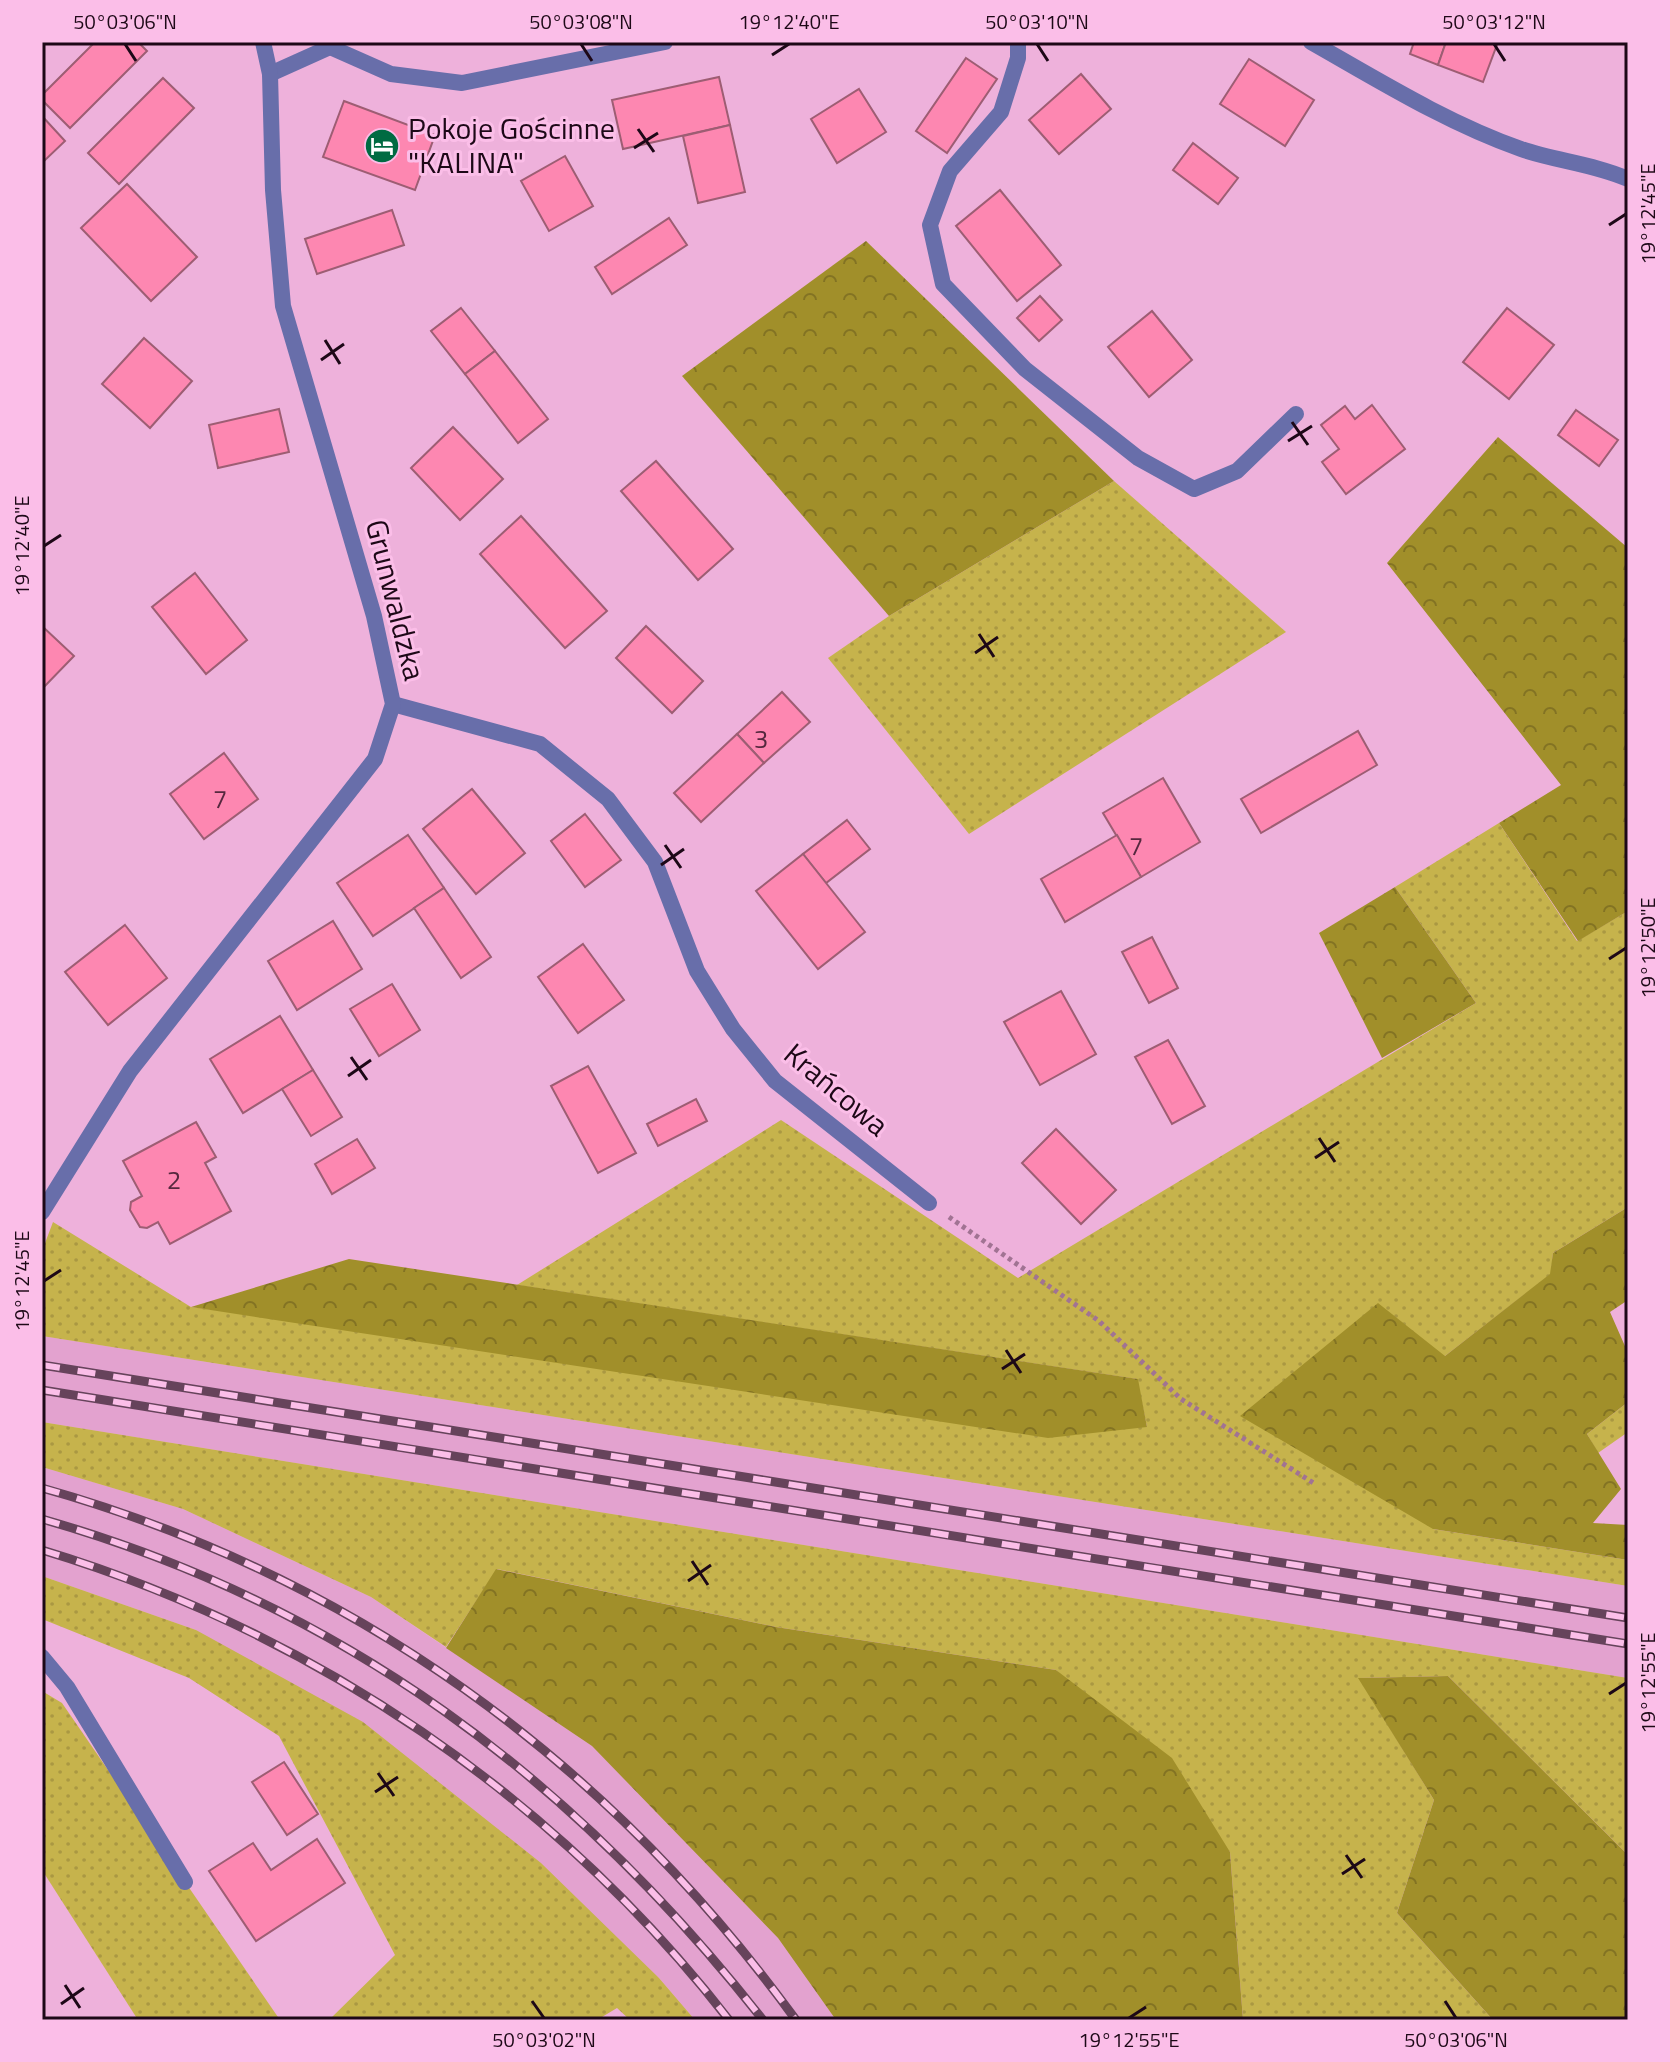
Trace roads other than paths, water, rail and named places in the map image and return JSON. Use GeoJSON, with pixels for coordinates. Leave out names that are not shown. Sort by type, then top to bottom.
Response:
{"type":"FeatureCollection","features":[{"type":"Feature","properties":{"kind":"street","name":"Grunwaldzka"},"geometry":{"type":"LineString","coordinates":[[42,1212],[130,1071],[375,759],[393,704],[374,616],[283,306],[273,190],[270,74],[263,42]]}},
{"type":"Feature","properties":{"kind":"street"},"geometry":{"type":"LineString","coordinates":[[270,74],[332,45],[391,74],[462,83],[665,42]]}},
{"type":"Feature","properties":{"kind":"street"},"geometry":{"type":"LineString","coordinates":[[1018,42],[1018,58],[1001,112],[950,171],[930,225],[943,284],[1025,369],[1138,458],[1194,489],[1237,471],[1296,414]]}},
{"type":"Feature","properties":{"kind":"street"},"geometry":{"type":"LineString","coordinates":[[1311,42],[1418,102],[1521,149],[1607,170],[1628,179]]}},
{"type":"Feature","properties":{"kind":"street","name":"Krańcowa"},"geometry":{"type":"LineString","coordinates":[[393,704],[540,744],[608,799],[655,862],[697,971],[733,1029],[775,1081],[929,1203]]}},
{"type":"Feature","properties":{"kind":"street"},"geometry":{"type":"LineString","coordinates":[[42,1657],[67,1687],[185,1882]]}},
{"type":"Feature","properties":{"kind":"railway"},"geometry":{"type":"LineString","coordinates":[[42,1365],[1628,1618]]}},
{"type":"Feature","properties":{"kind":"railway"},"geometry":{"type":"LineString","coordinates":[[42,1390],[1628,1644]]}},
{"type":"Feature","properties":{"kind":"railway"},"geometry":{"type":"LineString","coordinates":[[42,1488],[156,1525],[264,1571],[367,1626],[464,1689],[556,1760],[642,1839],[722,1926],[796,2020]]}},
{"type":"Feature","properties":{"kind":"railway"},"geometry":{"type":"LineString","coordinates":[[42,1519],[151,1555],[254,1599],[351,1651],[443,1710],[530,1777],[612,1851],[689,1932],[763,2020]]}},
{"type":"Feature","properties":{"kind":"railway"},"geometry":{"type":"LineString","coordinates":[[42,1550],[142,1585],[239,1627],[333,1676],[422,1732],[507,1794],[586,1864],[661,1939],[729,2020]]}},
{"type":"Feature","properties":{"kind":"place","name":"Pokoje Gościnne \"KALINA\""},"geometry":{"type":"Point","coordinates":[382,146]}}]}
